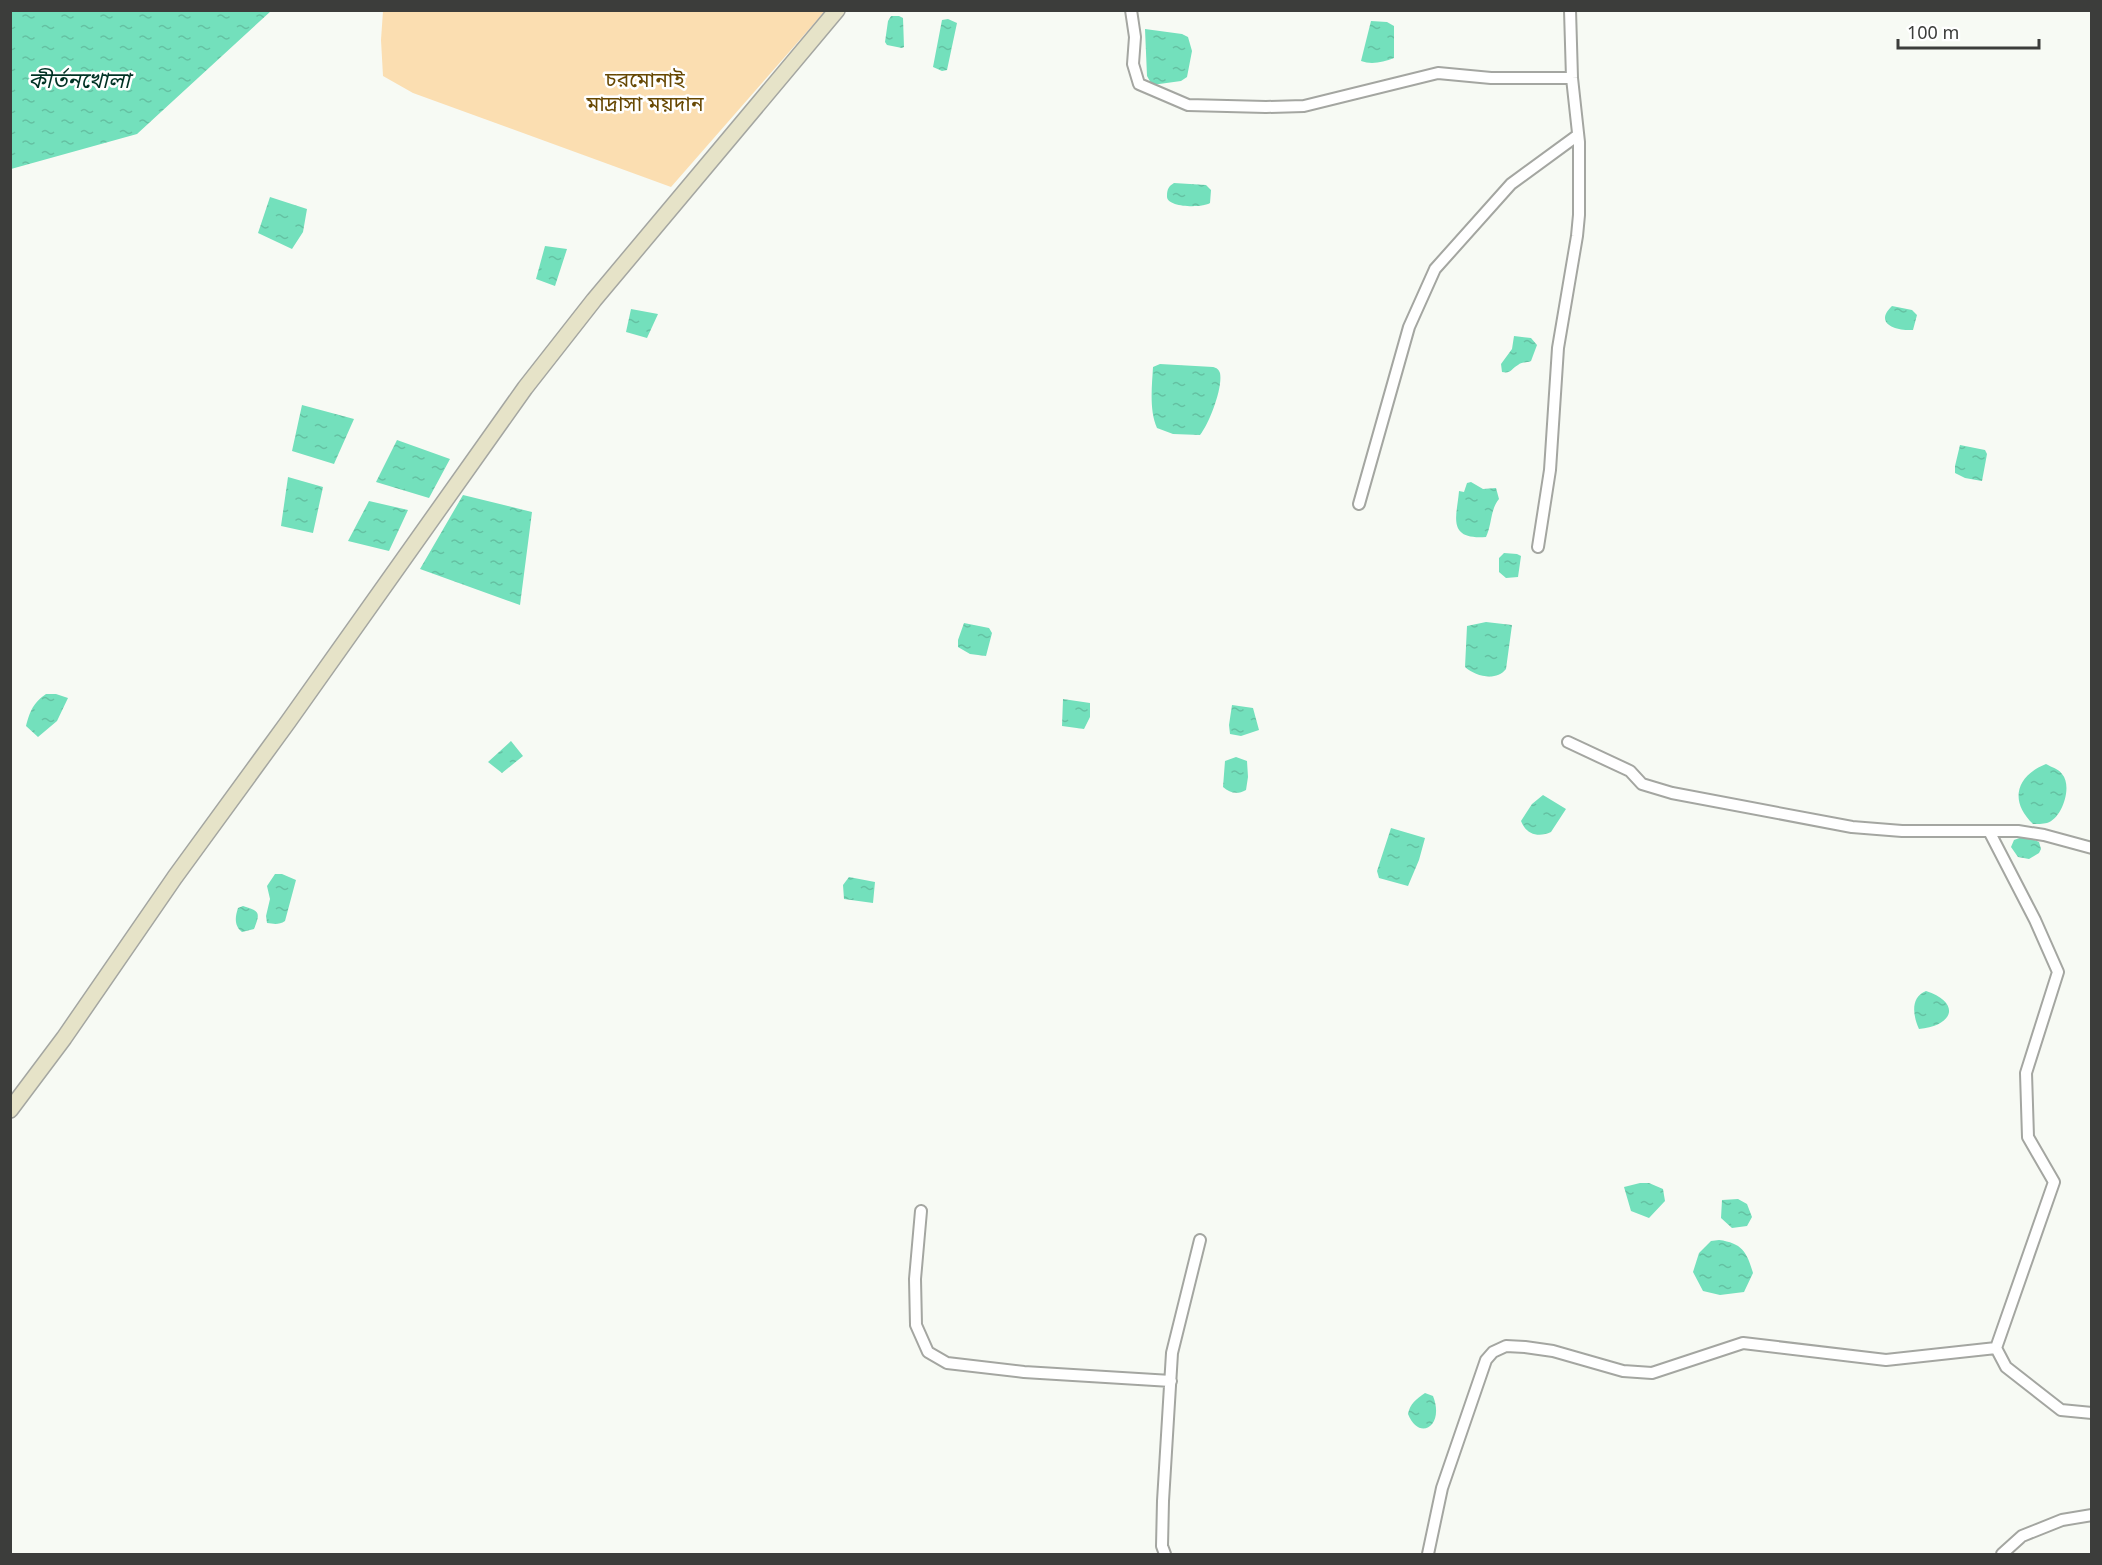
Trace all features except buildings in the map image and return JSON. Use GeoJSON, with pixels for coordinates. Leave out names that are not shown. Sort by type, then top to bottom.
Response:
{"type":"FeatureCollection","features":[{"type":"Feature","properties":{"kind":"main road"},"geometry":{"type":"LineString","coordinates":[[10,1110],[64,1038],[175,877],[525,388],[594,300],[837,10]]}},
{"type":"Feature","properties":{"kind":"street"},"geometry":{"type":"LineString","coordinates":[[1131,10],[1135,37],[1133,64],[1139,84],[1188,105],[1304,106],[1438,73],[1491,78],[1572,78]]}},
{"type":"Feature","properties":{"kind":"street"},"geometry":{"type":"LineString","coordinates":[[1538,547],[1550,470],[1558,348],[1579,215],[1578,135],[1572,78],[1570,10]]}},
{"type":"Feature","properties":{"kind":"street"},"geometry":{"type":"LineString","coordinates":[[1359,504],[1409,327],[1436,269],[1510,184],[1578,135]]}},
{"type":"Feature","properties":{"kind":"street"},"geometry":{"type":"LineString","coordinates":[[1568,741],[1630,771],[1642,784],[1672,793],[1852,827],[1902,831],[2018,831],[2044,835],[2091,848]]}},
{"type":"Feature","properties":{"kind":"street"},"geometry":{"type":"LineString","coordinates":[[1989,831],[2035,920],[2058,972],[2026,1073],[2028,1137],[2054,1182],[1996,1348],[2006,1366],[2061,1410],[2091,1413]]}},
{"type":"Feature","properties":{"kind":"street"},"geometry":{"type":"LineString","coordinates":[[921,1211],[915,1278],[916,1325],[928,1352],[947,1363],[1024,1372],[1171,1381]]}},
{"type":"Feature","properties":{"kind":"street"},"geometry":{"type":"LineString","coordinates":[[1165,1554],[1162,1546],[1172,1353],[1200,1240]]}},
{"type":"Feature","properties":{"kind":"street"},"geometry":{"type":"LineString","coordinates":[[1428,1554],[1442,1488],[1486,1360],[1493,1352],[1506,1346],[1553,1351],[1623,1371],[1652,1373],[1743,1343],[1886,1360],[1996,1348]]}},
{"type":"Feature","properties":{"kind":"street"},"geometry":{"type":"LineString","coordinates":[[2002,1554],[2022,1536],[2062,1520],[2091,1515]]}},
{"type":"Feature","properties":{"kind":"green space","name":"চরমোনাই মাদ্রাসা ময়দান"},"geometry":{"type":"Polygon","coordinates":[[[383,10],[825,11],[671,187],[413,93],[383,76],[381,40],[383,10]]]}},
{"type":"Feature","properties":{"kind":"water","name":"কীর্তনখোলা"},"geometry":{"type":"Polygon","coordinates":[[[11,10],[271,11],[137,134],[11,169],[11,10]]]}},
{"type":"Feature","properties":{"kind":"water"},"geometry":{"type":"Polygon","coordinates":[[[891,16],[903,18],[904,47],[902,48],[887,45],[885,42],[891,16]]]}},
{"type":"Feature","properties":{"kind":"water"},"geometry":{"type":"Polygon","coordinates":[[[948,19],[957,23],[947,70],[942,71],[933,67],[942,20],[948,19]]]}},
{"type":"Feature","properties":{"kind":"water"},"geometry":{"type":"Polygon","coordinates":[[[1371,21],[1387,22],[1394,26],[1394,58],[1369,63],[1361,61],[1371,21]]]}},
{"type":"Feature","properties":{"kind":"water"},"geometry":{"type":"Polygon","coordinates":[[[1145,29],[1182,34],[1188,37],[1192,51],[1187,77],[1181,81],[1152,85],[1147,76],[1145,29]]]}},
{"type":"Feature","properties":{"kind":"water"},"geometry":{"type":"Polygon","coordinates":[[[1174,183],[1206,185],[1211,190],[1210,203],[1193,206],[1172,203],[1168,200],[1167,194],[1174,183]]]}},
{"type":"Feature","properties":{"kind":"water"},"geometry":{"type":"Polygon","coordinates":[[[270,197],[307,209],[303,232],[292,249],[258,233],[270,197]]]}},
{"type":"Feature","properties":{"kind":"water"},"geometry":{"type":"Polygon","coordinates":[[[545,246],[567,249],[555,286],[536,279],[545,246]]]}},
{"type":"Feature","properties":{"kind":"water"},"geometry":{"type":"Polygon","coordinates":[[[1892,306],[1912,310],[1917,315],[1913,330],[1894,328],[1886,322],[1885,317],[1892,306]]]}},
{"type":"Feature","properties":{"kind":"water"},"geometry":{"type":"Polygon","coordinates":[[[631,309],[658,314],[647,338],[626,332],[631,309]]]}},
{"type":"Feature","properties":{"kind":"water"},"geometry":{"type":"Polygon","coordinates":[[[1514,336],[1531,338],[1537,345],[1531,361],[1519,364],[1509,372],[1502,372],[1501,364],[1512,349],[1514,336]]]}},
{"type":"Feature","properties":{"kind":"water"},"geometry":{"type":"Polygon","coordinates":[[[1160,364],[1213,367],[1219,371],[1217,396],[1211,415],[1200,435],[1173,434],[1157,428],[1152,406],[1152,382],[1153,367],[1160,364]]]}},
{"type":"Feature","properties":{"kind":"water"},"geometry":{"type":"Polygon","coordinates":[[[302,405],[354,419],[334,464],[292,451],[302,405]]]}},
{"type":"Feature","properties":{"kind":"water"},"geometry":{"type":"Polygon","coordinates":[[[397,440],[450,459],[429,498],[376,482],[397,440]]]}},
{"type":"Feature","properties":{"kind":"water"},"geometry":{"type":"Polygon","coordinates":[[[1960,445],[1985,450],[1987,454],[1982,481],[1965,478],[1955,473],[1960,445]]]}},
{"type":"Feature","properties":{"kind":"water"},"geometry":{"type":"Polygon","coordinates":[[[288,477],[323,487],[313,533],[281,526],[288,477]]]}},
{"type":"Feature","properties":{"kind":"water"},"geometry":{"type":"Polygon","coordinates":[[[1471,482],[1483,489],[1496,488],[1499,499],[1494,508],[1486,537],[1465,535],[1459,530],[1457,524],[1459,491],[1464,492],[1467,483],[1471,482]]]}},
{"type":"Feature","properties":{"kind":"water"},"geometry":{"type":"Polygon","coordinates":[[[463,495],[532,512],[520,605],[420,569],[463,495]]]}},
{"type":"Feature","properties":{"kind":"water"},"geometry":{"type":"Polygon","coordinates":[[[369,501],[408,510],[389,551],[348,541],[369,501]]]}},
{"type":"Feature","properties":{"kind":"water"},"geometry":{"type":"Polygon","coordinates":[[[1504,553],[1521,556],[1518,577],[1506,578],[1499,572],[1499,558],[1504,553]]]}},
{"type":"Feature","properties":{"kind":"water"},"geometry":{"type":"Polygon","coordinates":[[[1486,622],[1512,625],[1506,669],[1502,673],[1491,676],[1474,673],[1465,667],[1467,626],[1486,622]]]}},
{"type":"Feature","properties":{"kind":"water"},"geometry":{"type":"Polygon","coordinates":[[[964,623],[989,628],[992,633],[986,656],[970,654],[958,647],[964,623]]]}},
{"type":"Feature","properties":{"kind":"water"},"geometry":{"type":"Polygon","coordinates":[[[46,694],[68,698],[57,721],[38,737],[26,726],[33,708],[46,694]]]}},
{"type":"Feature","properties":{"kind":"water"},"geometry":{"type":"Polygon","coordinates":[[[1063,699],[1090,703],[1090,717],[1084,729],[1062,726],[1063,699]]]}},
{"type":"Feature","properties":{"kind":"water"},"geometry":{"type":"Polygon","coordinates":[[[1232,705],[1253,708],[1259,730],[1241,736],[1230,734],[1232,705]]]}},
{"type":"Feature","properties":{"kind":"water"},"geometry":{"type":"Polygon","coordinates":[[[511,741],[523,756],[502,773],[488,762],[511,741]]]}},
{"type":"Feature","properties":{"kind":"water"},"geometry":{"type":"Polygon","coordinates":[[[1236,757],[1247,761],[1248,777],[1246,790],[1237,793],[1223,787],[1225,761],[1236,757]]]}},
{"type":"Feature","properties":{"kind":"water"},"geometry":{"type":"Polygon","coordinates":[[[2046,764],[2062,774],[2065,779],[2066,794],[2061,809],[2052,820],[2033,824],[2021,807],[2019,790],[2028,775],[2046,764]]]}},
{"type":"Feature","properties":{"kind":"water"},"geometry":{"type":"Polygon","coordinates":[[[1543,795],[1566,809],[1551,832],[1537,835],[1529,832],[1521,821],[1532,804],[1543,795]]]}},
{"type":"Feature","properties":{"kind":"water"},"geometry":{"type":"Polygon","coordinates":[[[1391,828],[1425,838],[1408,886],[1379,878],[1377,871],[1391,828]]]}},
{"type":"Feature","properties":{"kind":"water"},"geometry":{"type":"Polygon","coordinates":[[[2025,836],[2039,842],[2041,849],[2029,859],[2018,857],[2011,847],[2014,840],[2025,836]]]}},
{"type":"Feature","properties":{"kind":"water"},"geometry":{"type":"Polygon","coordinates":[[[275,874],[282,874],[296,880],[285,921],[276,924],[267,923],[266,916],[270,899],[267,886],[275,874]]]}},
{"type":"Feature","properties":{"kind":"water"},"geometry":{"type":"Polygon","coordinates":[[[849,877],[875,882],[873,903],[844,899],[843,885],[849,877]]]}},
{"type":"Feature","properties":{"kind":"water"},"geometry":{"type":"Polygon","coordinates":[[[243,906],[255,911],[258,916],[254,929],[242,932],[236,924],[236,918],[238,908],[243,906]]]}},
{"type":"Feature","properties":{"kind":"water"},"geometry":{"type":"Polygon","coordinates":[[[1926,991],[1945,1002],[1949,1013],[1940,1023],[1919,1029],[1914,1007],[1917,998],[1926,991]]]}},
{"type":"Feature","properties":{"kind":"water"},"geometry":{"type":"Polygon","coordinates":[[[1649,1183],[1663,1189],[1665,1201],[1649,1218],[1631,1211],[1624,1187],[1649,1183]]]}},
{"type":"Feature","properties":{"kind":"water"},"geometry":{"type":"Polygon","coordinates":[[[1738,1199],[1747,1204],[1752,1217],[1747,1226],[1732,1228],[1721,1218],[1722,1200],[1738,1199]]]}},
{"type":"Feature","properties":{"kind":"water"},"geometry":{"type":"Polygon","coordinates":[[[1711,1241],[1733,1243],[1746,1254],[1753,1273],[1744,1292],[1720,1295],[1703,1291],[1693,1272],[1699,1253],[1711,1241]]]}},
{"type":"Feature","properties":{"kind":"water"},"geometry":{"type":"Polygon","coordinates":[[[1425,1393],[1433,1396],[1436,1415],[1429,1427],[1424,1429],[1418,1427],[1408,1414],[1414,1402],[1425,1393]]]}}]}
